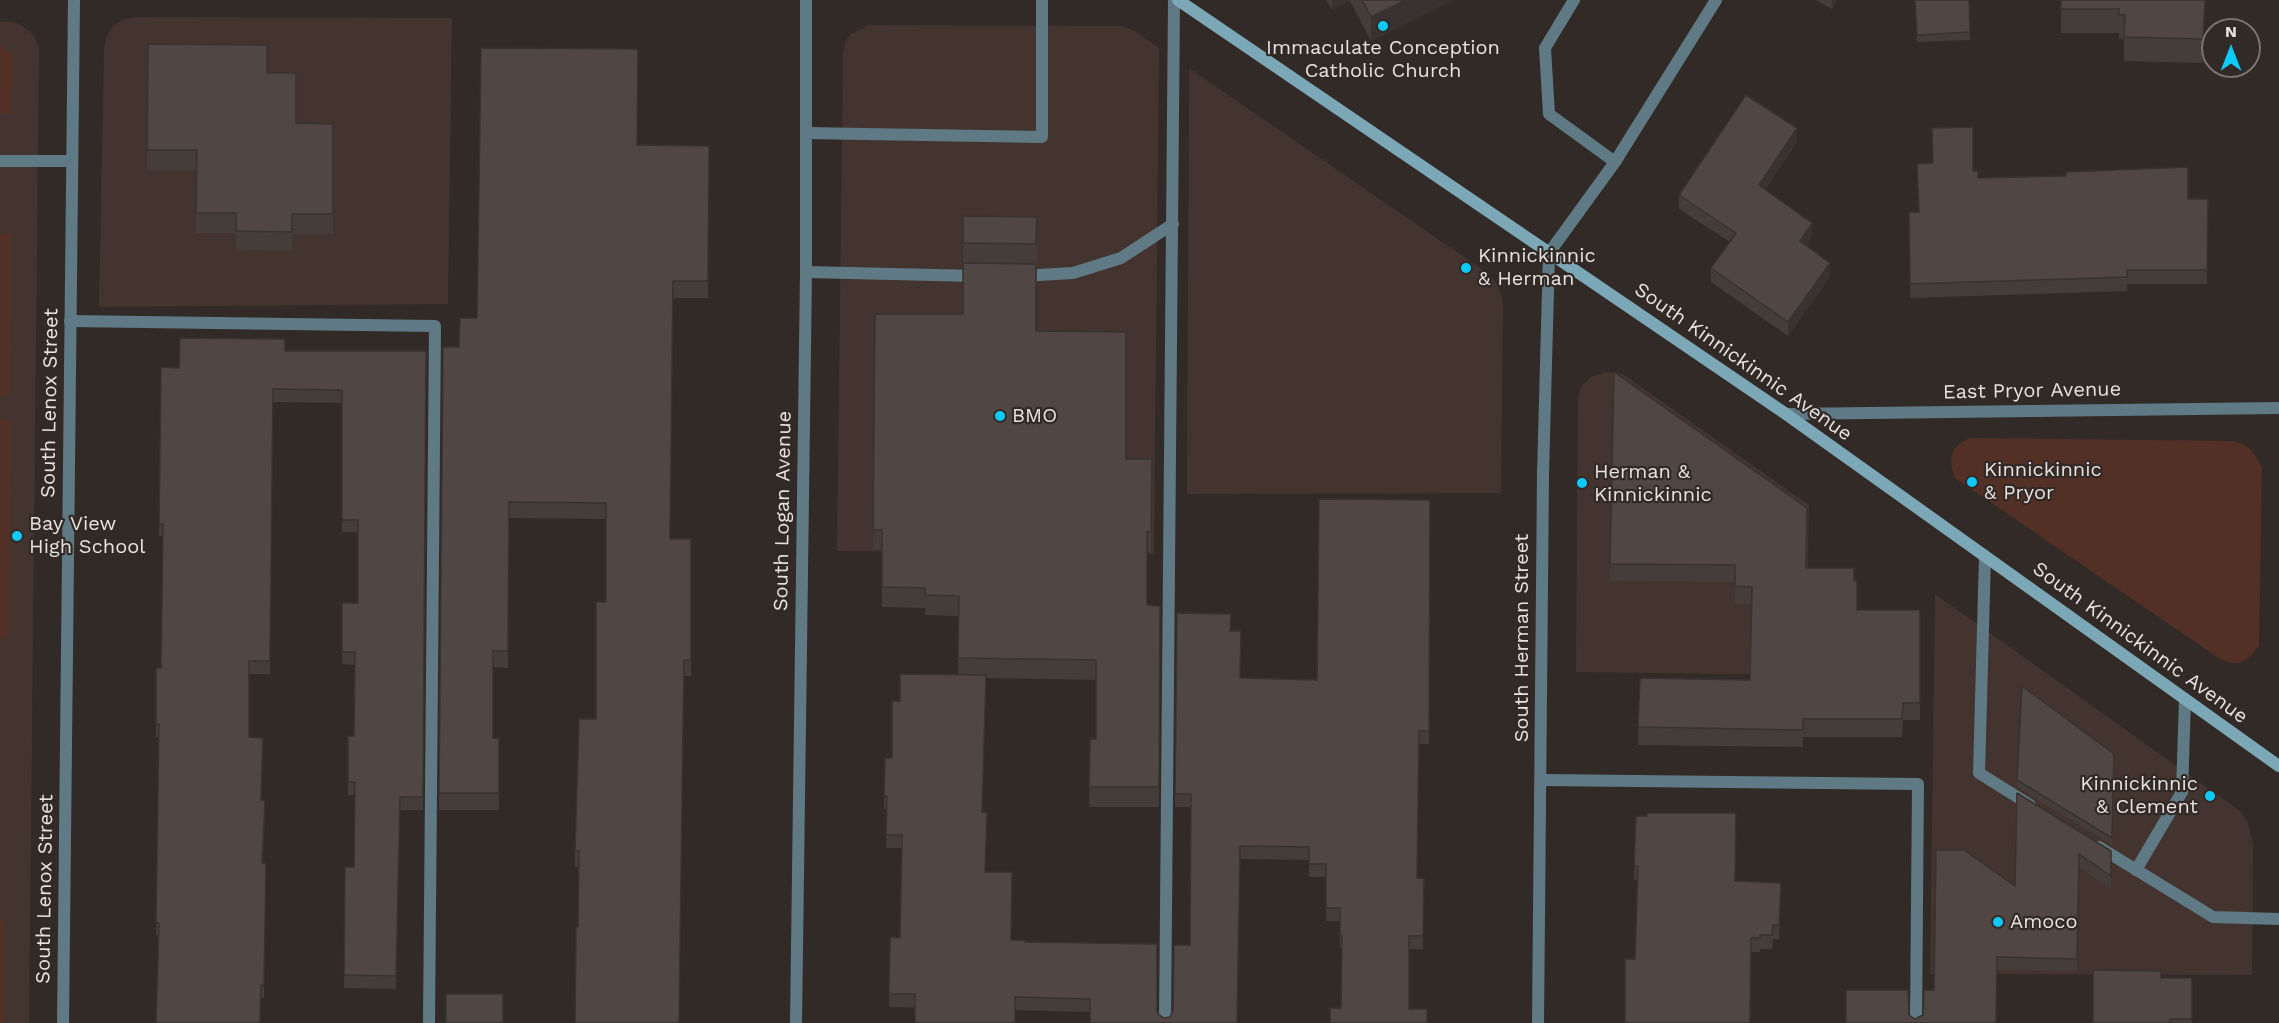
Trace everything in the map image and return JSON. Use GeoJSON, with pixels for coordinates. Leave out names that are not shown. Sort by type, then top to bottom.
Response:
{"type":"FeatureCollection","features":[{"type":"Feature","properties":{"kind":"main road","name":"South Kinnickinnic Avenue"},"geometry":{"type":"LineString","coordinates":[[1176,0],[1786,414],[2279,766]]}},
{"type":"Feature","properties":{"kind":"street","name":"South Lenox Street"},"geometry":{"type":"LineString","coordinates":[[63,1023],[74,0]]}},
{"type":"Feature","properties":{"kind":"street","name":"South Logan Avenue"},"geometry":{"type":"LineString","coordinates":[[796,1023],[806,272],[806,0]]}},
{"type":"Feature","properties":{"kind":"street"},"geometry":{"type":"LineString","coordinates":[[806,133],[1042,136],[1042,0]]}},
{"type":"Feature","properties":{"kind":"street"},"geometry":{"type":"LineString","coordinates":[[1165,1023],[1176,0]]}},
{"type":"Feature","properties":{"kind":"street"},"geometry":{"type":"LineString","coordinates":[[1574,0],[1545,48],[1549,114],[1615,162]]}},
{"type":"Feature","properties":{"kind":"street"},"geometry":{"type":"LineString","coordinates":[[1549,253],[1615,162],[1716,0]]}},
{"type":"Feature","properties":{"kind":"street"},"geometry":{"type":"LineString","coordinates":[[0,161],[71,161]]}},
{"type":"Feature","properties":{"kind":"street"},"geometry":{"type":"LineString","coordinates":[[806,272],[1000,276],[1073,273],[1121,258],[1173,224]]}},
{"type":"Feature","properties":{"kind":"street","name":"South Herman Street"},"geometry":{"type":"LineString","coordinates":[[1538,1023],[1543,474],[1549,253]]}},
{"type":"Feature","properties":{"kind":"street"},"geometry":{"type":"LineString","coordinates":[[70,321],[435,326],[429,1023]]}},
{"type":"Feature","properties":{"kind":"street","name":"East Pryor Avenue"},"geometry":{"type":"LineString","coordinates":[[1786,414],[2279,408]]}},
{"type":"Feature","properties":{"kind":"street"},"geometry":{"type":"LineString","coordinates":[[1984,556],[1979,773],[2038,810]]}},
{"type":"Feature","properties":{"kind":"street"},"geometry":{"type":"LineString","coordinates":[[2136,870],[2182,792],[2185,699]]}},
{"type":"Feature","properties":{"kind":"street"},"geometry":{"type":"LineString","coordinates":[[1541,780],[1918,784],[1916,1023]]}},
{"type":"Feature","properties":{"kind":"street"},"geometry":{"type":"LineString","coordinates":[[2087,840],[2213,917],[2279,919]]}},
{"type":"Feature","properties":{"kind":"shaded area"},"geometry":{"type":"Polygon","coordinates":[[[138,17],[452,18],[448,304],[99,307],[104,48],[108,33],[114,25],[124,19],[138,17]]]}},
{"type":"Feature","properties":{"kind":"shaded area","name":"Bay View High School"},"geometry":{"type":"Polygon","coordinates":[[[0,21],[17,23],[28,30],[34,36],[39,49],[29,1023],[0,1023],[0,21]]]}},
{"type":"Feature","properties":{"kind":"shaded area"},"geometry":{"type":"Polygon","coordinates":[[[869,25],[1122,26],[1134,31],[1159,48],[1154,554],[837,551],[843,53],[845,42],[851,34],[869,25]]]}},
{"type":"Feature","properties":{"kind":"shaded area"},"geometry":{"type":"Polygon","coordinates":[[[0,44],[13,55],[12,114],[0,114],[0,44]]]}},
{"type":"Feature","properties":{"kind":"shaded area"},"geometry":{"type":"Polygon","coordinates":[[[1189,68],[1483,270],[1494,280],[1500,290],[1503,303],[1501,493],[1187,494],[1189,68]]]}},
{"type":"Feature","properties":{"kind":"shaded area"},"geometry":{"type":"Polygon","coordinates":[[[0,234],[11,234],[10,396],[0,396],[0,234]]]}},
{"type":"Feature","properties":{"kind":"shaded area"},"geometry":{"type":"Polygon","coordinates":[[[1605,372],[1623,374],[1809,505],[1806,675],[1576,672],[1578,397],[1582,386],[1591,377],[1605,372]]]}},
{"type":"Feature","properties":{"kind":"shaded area"},"geometry":{"type":"Polygon","coordinates":[[[0,419],[11,420],[9,639],[0,638],[0,419]]]}},
{"type":"Feature","properties":{"kind":"shaded area"},"geometry":{"type":"Polygon","coordinates":[[[1970,438],[2232,441],[2248,447],[2262,468],[2259,645],[2255,651],[2247,659],[2238,663],[2220,659],[1955,478],[1952,454],[1958,445],[1970,438]]]}},
{"type":"Feature","properties":{"kind":"shaded area"},"geometry":{"type":"Polygon","coordinates":[[[1935,594],[2240,811],[2247,820],[2253,844],[2252,975],[1930,974],[1935,594]]]}},
{"type":"Feature","properties":{"kind":"shaded area"},"geometry":{"type":"Polygon","coordinates":[[[0,920],[5,923],[4,1023],[0,1023],[0,920]]]}},
{"type":"Feature","properties":{"kind":"building"},"geometry":{"type":"Polygon","coordinates":[[[1362,0],[1406,0],[1371,17],[1362,0]]]}},
{"type":"Feature","properties":{"kind":"building"},"geometry":{"type":"Polygon","coordinates":[[[1915,0],[1969,0],[1970,32],[1917,35],[1915,0]]]}},
{"type":"Feature","properties":{"kind":"building"},"geometry":{"type":"Polygon","coordinates":[[[2061,0],[2205,0],[2204,18],[2201,18],[2201,39],[2124,37],[2125,15],[2119,15],[2119,9],[2061,9],[2061,0]]]}},
{"type":"Feature","properties":{"kind":"building"},"geometry":{"type":"Polygon","coordinates":[[[148,44],[267,45],[267,73],[296,73],[296,123],[333,124],[333,214],[292,214],[292,232],[236,231],[236,213],[196,213],[197,150],[147,150],[148,44]]]}},
{"type":"Feature","properties":{"kind":"building"},"geometry":{"type":"Polygon","coordinates":[[[481,48],[638,49],[637,145],[709,146],[708,281],[673,281],[670,539],[691,539],[691,660],[684,660],[679,1023],[575,1023],[579,851],[575,851],[579,719],[596,719],[596,602],[606,602],[606,503],[509,502],[508,651],[493,651],[493,738],[499,738],[499,793],[439,793],[443,347],[459,347],[460,318],[477,318],[481,48]]]}},
{"type":"Feature","properties":{"kind":"building"},"geometry":{"type":"Polygon","coordinates":[[[1746,95],[1797,128],[1759,185],[1812,223],[1800,241],[1830,263],[1788,322],[1711,268],[1736,233],[1679,195],[1746,95]]]}},
{"type":"Feature","properties":{"kind":"building"},"geometry":{"type":"Polygon","coordinates":[[[1973,127],[1973,171],[1978,171],[1978,178],[2066,176],[2066,172],[2188,167],[2188,199],[2208,199],[2207,270],[2127,270],[2127,277],[1910,284],[1909,212],[1919,212],[1917,164],[1933,163],[1932,128],[1973,127]]]}},
{"type":"Feature","properties":{"kind":"building"},"geometry":{"type":"Polygon","coordinates":[[[963,216],[1037,217],[1036,244],[963,243],[963,216]]]}},
{"type":"Feature","properties":{"kind":"building","name":"BMO"},"geometry":{"type":"Polygon","coordinates":[[[963,263],[1036,264],[1036,331],[1126,332],[1126,459],[1152,459],[1151,532],[1147,532],[1147,605],[1160,606],[1159,787],[1089,787],[1090,739],[1096,739],[1096,660],[958,658],[959,596],[925,595],[925,588],[882,587],[882,530],[873,530],[875,314],[963,314],[963,263]]]}},
{"type":"Feature","properties":{"kind":"building"},"geometry":{"type":"Polygon","coordinates":[[[180,338],[285,339],[285,351],[426,351],[423,797],[400,797],[396,976],[344,975],[345,867],[354,867],[355,782],[348,782],[348,736],[354,736],[355,652],[342,652],[342,603],[358,603],[358,520],[342,520],[342,390],[273,389],[270,661],[249,661],[249,737],[263,738],[261,800],[265,800],[262,863],[266,863],[264,986],[261,985],[260,1023],[156,1023],[159,923],[156,923],[159,724],[156,724],[156,668],[161,668],[163,524],[159,524],[161,367],[179,368],[180,338]]]}},
{"type":"Feature","properties":{"kind":"building"},"geometry":{"type":"Polygon","coordinates":[[[1614,372],[1807,508],[1806,568],[1854,568],[1854,581],[1857,581],[1857,610],[1920,610],[1920,703],[1903,703],[1902,719],[1803,719],[1803,730],[1638,727],[1640,678],[1750,680],[1752,587],[1735,586],[1735,565],[1610,564],[1614,372]]]}},
{"type":"Feature","properties":{"kind":"building"},"geometry":{"type":"Polygon","coordinates":[[[1319,499],[1430,500],[1429,731],[1419,731],[1417,878],[1424,878],[1423,936],[1409,936],[1409,1009],[1427,1009],[1427,1023],[1330,1023],[1330,1008],[1341,1008],[1342,935],[1340,935],[1340,908],[1326,908],[1326,864],[1309,864],[1309,847],[1240,846],[1237,1023],[1090,1023],[1090,999],[1015,997],[1015,1023],[915,1023],[915,994],[889,994],[890,937],[900,938],[902,835],[886,835],[885,758],[892,758],[892,701],[900,701],[900,674],[986,675],[982,812],[987,813],[985,872],[1012,872],[1011,940],[1157,944],[1157,1010],[1158,1014],[1164,1018],[1170,1017],[1173,1010],[1174,945],[1190,945],[1191,794],[1175,794],[1177,613],[1231,614],[1230,631],[1241,631],[1240,678],[1317,680],[1319,499]]]}},
{"type":"Feature","properties":{"kind":"building","name":"Amoco"},"geometry":{"type":"Polygon","coordinates":[[[2022,686],[2114,754],[2112,838],[2017,780],[2022,686]]]}},
{"type":"Feature","properties":{"kind":"building"},"geometry":{"type":"Polygon","coordinates":[[[2017,793],[2111,851],[2111,876],[2079,854],[2077,959],[1997,957],[1996,1023],[1846,1023],[1846,990],[1908,990],[1909,1015],[1915,1019],[1923,1015],[1924,990],[1934,990],[1936,850],[1964,850],[2015,886],[2017,793]]]}},
{"type":"Feature","properties":{"kind":"building"},"geometry":{"type":"Polygon","coordinates":[[[1647,813],[1736,813],[1735,881],[1781,883],[1779,925],[1773,925],[1772,935],[1751,938],[1750,1023],[1625,1023],[1625,959],[1635,959],[1638,866],[1634,866],[1636,816],[1647,816],[1647,813]]]}},
{"type":"Feature","properties":{"kind":"building"},"geometry":{"type":"Polygon","coordinates":[[[2093,970],[2161,971],[2161,978],[2192,978],[2192,1019],[2170,1019],[2170,1023],[2093,1023],[2093,970]]]}},
{"type":"Feature","properties":{"kind":"building"},"geometry":{"type":"Polygon","coordinates":[[[446,994],[503,994],[503,1023],[446,1023],[446,994]]]}},
{"type":"Feature","properties":{"kind":"place","name":"Immaculate Conception Catholic Church"},"geometry":{"type":"Point","coordinates":[1383,26]}},
{"type":"Feature","properties":{"kind":"place","name":"Kinnickinnic & Herman"},"geometry":{"type":"Point","coordinates":[1466,268]}},
{"type":"Feature","properties":{"kind":"place","name":"BMO"},"geometry":{"type":"Point","coordinates":[1000,416]}},
{"type":"Feature","properties":{"kind":"place","name":"Kinnickinnic & Pryor"},"geometry":{"type":"Point","coordinates":[1972,482]}},
{"type":"Feature","properties":{"kind":"place","name":"Herman & Kinnickinnic"},"geometry":{"type":"Point","coordinates":[1582,483]}},
{"type":"Feature","properties":{"kind":"place","name":"Bay View High School"},"geometry":{"type":"Point","coordinates":[17,536]}},
{"type":"Feature","properties":{"kind":"place","name":"Kinnickinnic & Clement"},"geometry":{"type":"Point","coordinates":[2210,796]}},
{"type":"Feature","properties":{"kind":"place","name":"Amoco"},"geometry":{"type":"Point","coordinates":[1998,922]}}]}
